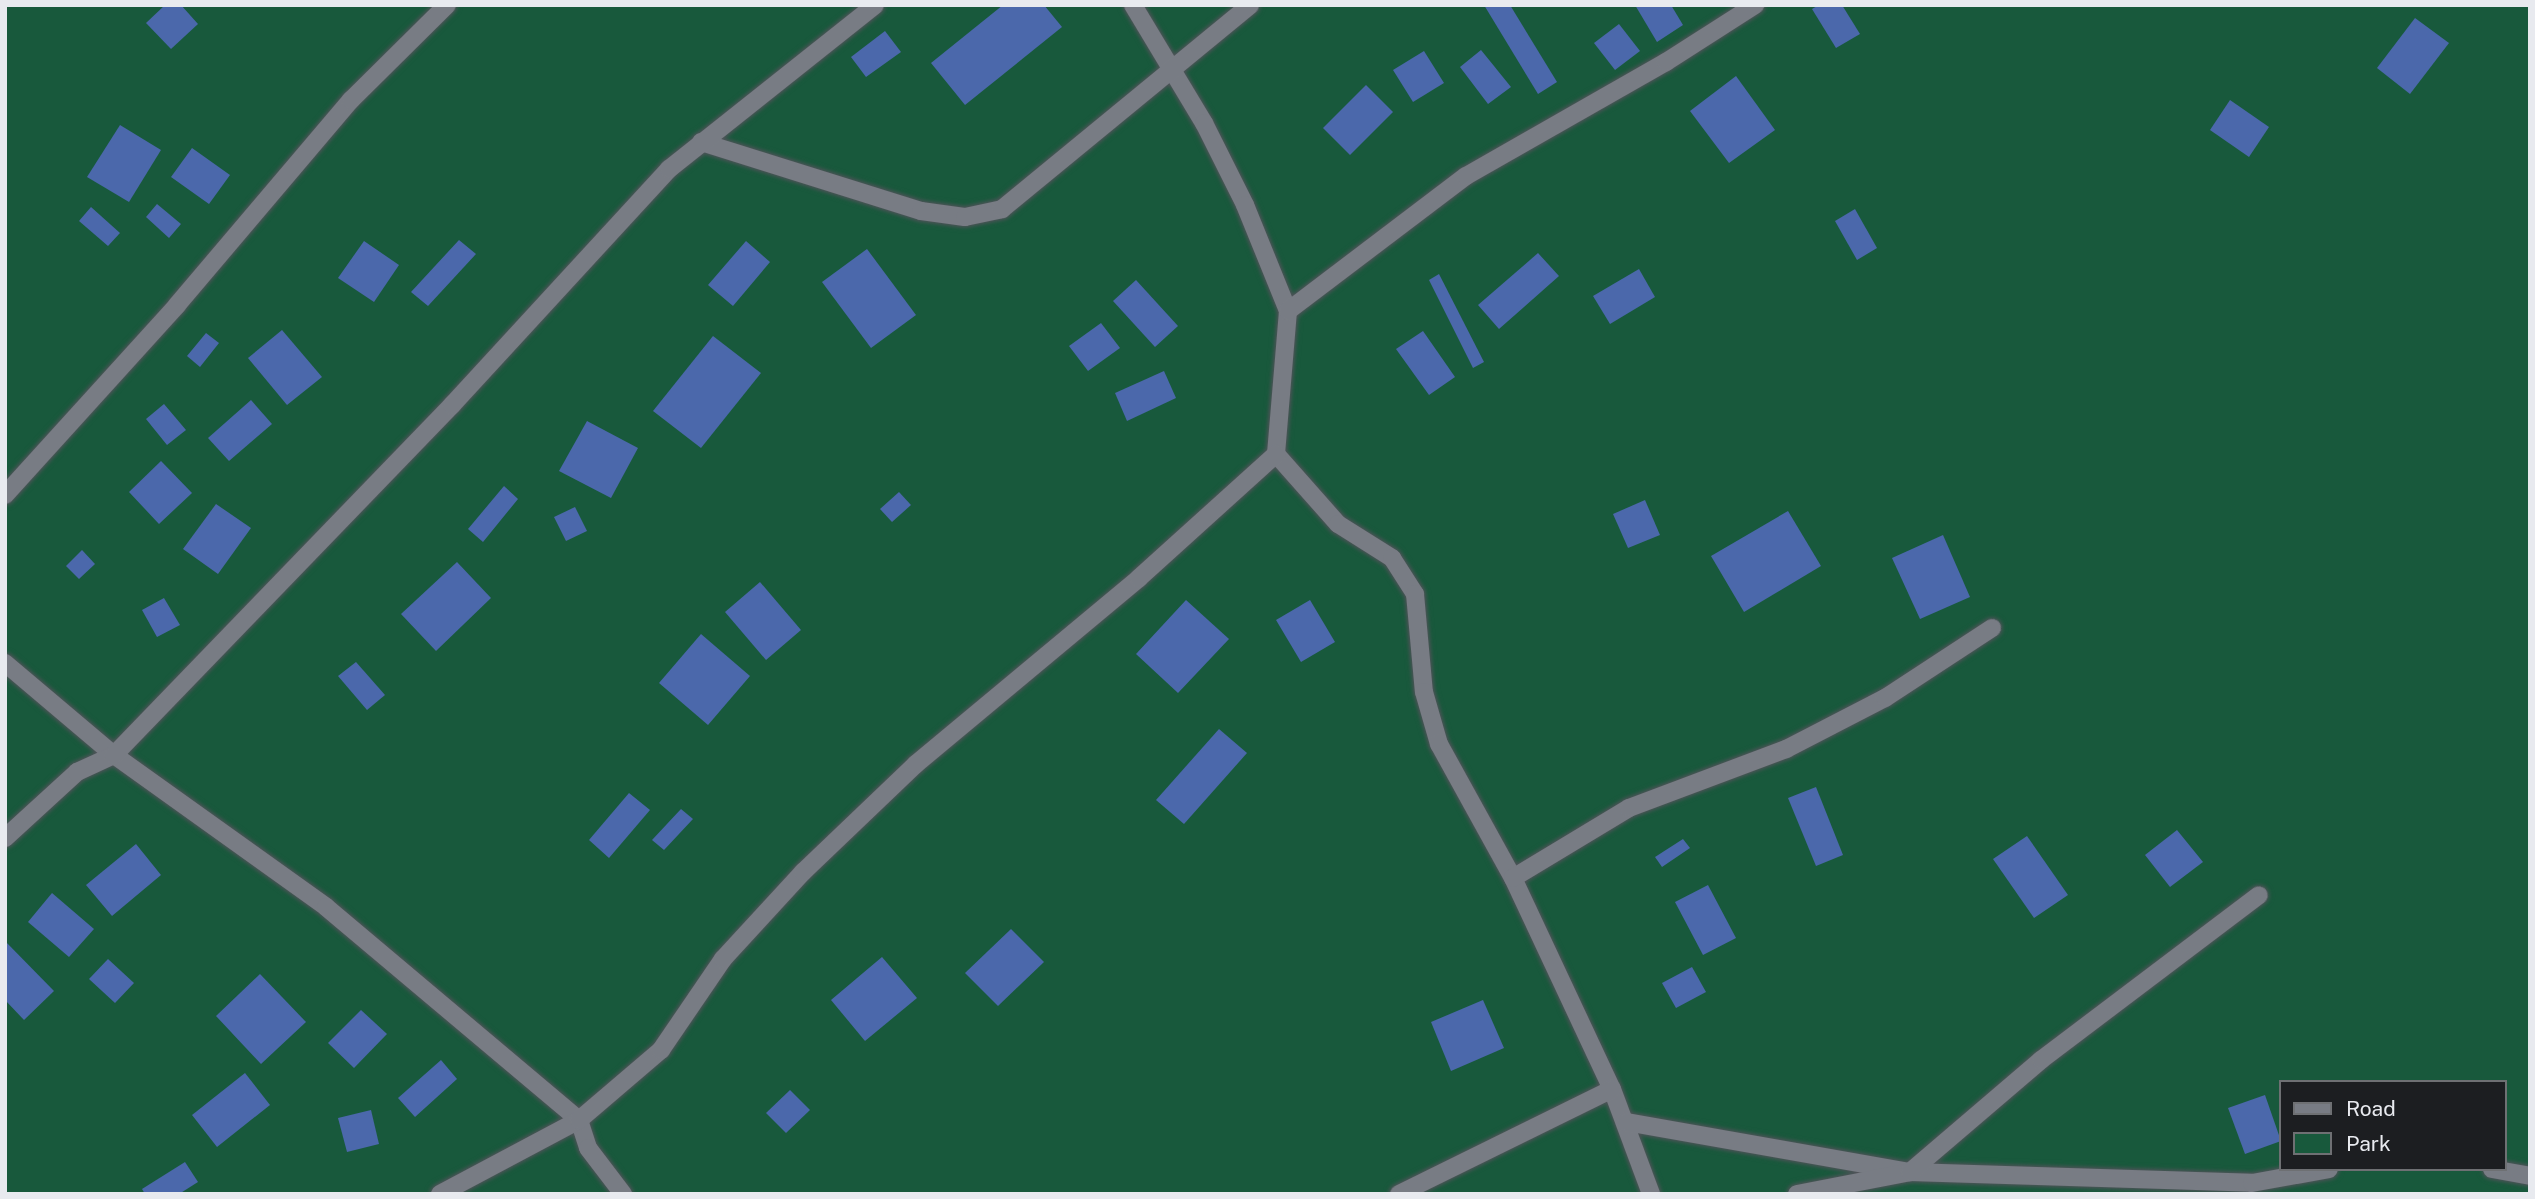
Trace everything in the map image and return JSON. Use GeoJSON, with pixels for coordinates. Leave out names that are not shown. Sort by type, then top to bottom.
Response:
{"type":"FeatureCollection","features":[{"type":"Feature","properties":{"kind":"street"},"geometry":{"type":"LineString","coordinates":[[5,495],[177,305],[351,100],[447,5]]}},
{"type":"Feature","properties":{"kind":"street"},"geometry":{"type":"LineString","coordinates":[[5,838],[77,772],[114,755],[452,405],[669,169],[875,5]]}},
{"type":"Feature","properties":{"kind":"street"},"geometry":{"type":"LineString","coordinates":[[440,1194],[579,1120],[661,1050],[723,959],[803,873],[916,764],[1139,578],[1276,454],[1288,310],[1245,205],[1173,67],[1133,5]]}},
{"type":"Feature","properties":{"kind":"street"},"geometry":{"type":"LineString","coordinates":[[701,142],[921,211],[965,218],[1002,209],[1250,5]]}},
{"type":"Feature","properties":{"kind":"street"},"geometry":{"type":"LineString","coordinates":[[1288,310],[1466,176],[1666,62],[1755,5]]}},
{"type":"Feature","properties":{"kind":"street"},"geometry":{"type":"LineString","coordinates":[[1276,454],[1338,524],[1392,558],[1415,594],[1424,692],[1439,744],[1513,878],[1612,1089],[1651,1194]]}},
{"type":"Feature","properties":{"kind":"street"},"geometry":{"type":"LineString","coordinates":[[1513,878],[1629,808],[1786,749],[1885,698],[1992,628]]}},
{"type":"Feature","properties":{"kind":"street"},"geometry":{"type":"LineString","coordinates":[[5,663],[114,755],[326,907],[579,1120],[588,1148],[623,1194]]}},
{"type":"Feature","properties":{"kind":"street"},"geometry":{"type":"LineString","coordinates":[[1797,1194],[1910,1172],[2040,1060],[2259,895]]}},
{"type":"Feature","properties":{"kind":"street"},"geometry":{"type":"LineString","coordinates":[[1399,1194],[1612,1089]]}},
{"type":"Feature","properties":{"kind":"street"},"geometry":{"type":"LineString","coordinates":[[1626,1122],[1910,1172],[2252,1183],[2318,1171]]}},
{"type":"Feature","properties":{"kind":"street"},"geometry":{"type":"LineString","coordinates":[[2503,1171],[2530,1176]]}},
{"type":"Feature","properties":{"kind":"green space"},"geometry":{"type":"Polygon","coordinates":[[[5,5],[2530,5],[2530,1194],[5,1194],[5,5]]]}},
{"type":"Feature","properties":{"kind":"building"},"geometry":{"type":"Polygon","coordinates":[[[165,5],[181,5],[198,24],[171,49],[146,23],[165,5]]]}},
{"type":"Feature","properties":{"kind":"building"},"geometry":{"type":"Polygon","coordinates":[[[1003,5],[1044,5],[1062,27],[965,105],[931,63],[1003,5]]]}},
{"type":"Feature","properties":{"kind":"building"},"geometry":{"type":"Polygon","coordinates":[[[1484,5],[1510,5],[1557,82],[1538,94],[1484,5]]]}},
{"type":"Feature","properties":{"kind":"building"},"geometry":{"type":"Polygon","coordinates":[[[1635,5],[1671,5],[1683,25],[1657,42],[1635,5]]]}},
{"type":"Feature","properties":{"kind":"building"},"geometry":{"type":"Polygon","coordinates":[[[1819,5],[1842,5],[1860,34],[1836,48],[1812,9],[1819,5]]]}},
{"type":"Feature","properties":{"kind":"building"},"geometry":{"type":"Polygon","coordinates":[[[2415,18],[2449,43],[2410,94],[2377,68],[2415,18]]]}},
{"type":"Feature","properties":{"kind":"building"},"geometry":{"type":"Polygon","coordinates":[[[1619,24],[1640,51],[1615,70],[1594,43],[1619,24]]]}},
{"type":"Feature","properties":{"kind":"building"},"geometry":{"type":"Polygon","coordinates":[[[885,31],[901,52],[866,77],[851,57],[885,31]]]}},
{"type":"Feature","properties":{"kind":"building"},"geometry":{"type":"Polygon","coordinates":[[[1481,50],[1511,87],[1488,104],[1460,67],[1481,50]]]}},
{"type":"Feature","properties":{"kind":"building"},"geometry":{"type":"Polygon","coordinates":[[[1424,51],[1444,83],[1413,102],[1393,70],[1424,51]]]}},
{"type":"Feature","properties":{"kind":"building"},"geometry":{"type":"Polygon","coordinates":[[[1736,76],[1775,130],[1729,163],[1690,111],[1736,76]]]}},
{"type":"Feature","properties":{"kind":"building"},"geometry":{"type":"Polygon","coordinates":[[[1366,85],[1393,112],[1350,155],[1323,128],[1366,85]]]}},
{"type":"Feature","properties":{"kind":"building"},"geometry":{"type":"Polygon","coordinates":[[[2230,100],[2269,127],[2249,157],[2210,130],[2230,100]]]}},
{"type":"Feature","properties":{"kind":"building"},"geometry":{"type":"Polygon","coordinates":[[[120,125],[161,150],[129,202],[87,177],[120,125]]]}},
{"type":"Feature","properties":{"kind":"building"},"geometry":{"type":"Polygon","coordinates":[[[192,148],[230,175],[209,204],[171,177],[192,148]]]}},
{"type":"Feature","properties":{"kind":"building"},"geometry":{"type":"Polygon","coordinates":[[[157,204],[181,224],[169,238],[146,217],[157,204]]]}},
{"type":"Feature","properties":{"kind":"building"},"geometry":{"type":"Polygon","coordinates":[[[91,207],[120,233],[108,246],[79,221],[91,207]]]}},
{"type":"Feature","properties":{"kind":"building"},"geometry":{"type":"Polygon","coordinates":[[[1855,209],[1877,248],[1857,260],[1835,221],[1855,209]]]}},
{"type":"Feature","properties":{"kind":"building"},"geometry":{"type":"Polygon","coordinates":[[[459,240],[476,254],[428,306],[411,292],[459,240]]]}},
{"type":"Feature","properties":{"kind":"building"},"geometry":{"type":"Polygon","coordinates":[[[364,241],[399,265],[374,302],[338,278],[364,241]]]}},
{"type":"Feature","properties":{"kind":"building"},"geometry":{"type":"Polygon","coordinates":[[[746,241],[770,262],[733,306],[708,285],[746,241]]]}},
{"type":"Feature","properties":{"kind":"building"},"geometry":{"type":"Polygon","coordinates":[[[867,249],[916,315],[871,348],[822,282],[867,249]]]}},
{"type":"Feature","properties":{"kind":"building"},"geometry":{"type":"Polygon","coordinates":[[[1538,253],[1559,276],[1499,329],[1478,305],[1538,253]]]}},
{"type":"Feature","properties":{"kind":"building"},"geometry":{"type":"Polygon","coordinates":[[[1639,269],[1655,297],[1610,324],[1593,296],[1639,269]]]}},
{"type":"Feature","properties":{"kind":"building"},"geometry":{"type":"Polygon","coordinates":[[[1439,274],[1484,362],[1473,368],[1429,280],[1439,274]]]}},
{"type":"Feature","properties":{"kind":"building"},"geometry":{"type":"Polygon","coordinates":[[[1136,280],[1178,326],[1155,347],[1113,301],[1136,280]]]}},
{"type":"Feature","properties":{"kind":"building"},"geometry":{"type":"Polygon","coordinates":[[[1101,323],[1120,348],[1088,371],[1069,346],[1101,323]]]}},
{"type":"Feature","properties":{"kind":"building"},"geometry":{"type":"Polygon","coordinates":[[[282,330],[322,377],[287,405],[248,358],[282,330]]]}},
{"type":"Feature","properties":{"kind":"building"},"geometry":{"type":"Polygon","coordinates":[[[1423,331],[1455,377],[1429,395],[1396,349],[1423,331]]]}},
{"type":"Feature","properties":{"kind":"building"},"geometry":{"type":"Polygon","coordinates":[[[206,333],[219,343],[200,367],[187,356],[206,333]]]}},
{"type":"Feature","properties":{"kind":"building"},"geometry":{"type":"Polygon","coordinates":[[[713,336],[761,373],[701,448],[653,411],[713,336]]]}},
{"type":"Feature","properties":{"kind":"building"},"geometry":{"type":"Polygon","coordinates":[[[1164,371],[1176,398],[1127,421],[1115,393],[1164,371]]]}},
{"type":"Feature","properties":{"kind":"building"},"geometry":{"type":"Polygon","coordinates":[[[251,400],[272,424],[229,461],[208,438],[251,400]]]}},
{"type":"Feature","properties":{"kind":"building"},"geometry":{"type":"Polygon","coordinates":[[[164,404],[186,430],[167,445],[146,419],[164,404]]]}},
{"type":"Feature","properties":{"kind":"building"},"geometry":{"type":"Polygon","coordinates":[[[587,421],[638,448],[611,498],[559,471],[587,421]]]}},
{"type":"Feature","properties":{"kind":"building"},"geometry":{"type":"Polygon","coordinates":[[[161,461],[192,493],[159,524],[129,492],[161,461]]]}},
{"type":"Feature","properties":{"kind":"building"},"geometry":{"type":"Polygon","coordinates":[[[504,486],[518,499],[483,542],[468,529],[504,486]]]}},
{"type":"Feature","properties":{"kind":"building"},"geometry":{"type":"Polygon","coordinates":[[[899,492],[911,505],[892,522],[880,509],[899,492]]]}},
{"type":"Feature","properties":{"kind":"building"},"geometry":{"type":"Polygon","coordinates":[[[1645,500],[1660,535],[1628,548],[1613,514],[1645,500]]]}},
{"type":"Feature","properties":{"kind":"building"},"geometry":{"type":"Polygon","coordinates":[[[216,504],[251,528],[218,574],[183,549],[216,504]]]}},
{"type":"Feature","properties":{"kind":"building"},"geometry":{"type":"Polygon","coordinates":[[[575,507],[587,531],[566,541],[554,517],[575,507]]]}},
{"type":"Feature","properties":{"kind":"building"},"geometry":{"type":"Polygon","coordinates":[[[1788,511],[1821,566],[1744,612],[1711,556],[1788,511]]]}},
{"type":"Feature","properties":{"kind":"building"},"geometry":{"type":"Polygon","coordinates":[[[1943,535],[1970,597],[1920,619],[1892,558],[1943,535]]]}},
{"type":"Feature","properties":{"kind":"building"},"geometry":{"type":"Polygon","coordinates":[[[82,550],[95,564],[79,579],[66,566],[82,550]]]}},
{"type":"Feature","properties":{"kind":"building"},"geometry":{"type":"Polygon","coordinates":[[[457,562],[491,598],[436,651],[401,614],[457,562]]]}},
{"type":"Feature","properties":{"kind":"building"},"geometry":{"type":"Polygon","coordinates":[[[760,582],[801,630],[766,660],[725,612],[760,582]]]}},
{"type":"Feature","properties":{"kind":"building"},"geometry":{"type":"Polygon","coordinates":[[[164,598],[180,625],[157,637],[142,610],[164,598]]]}},
{"type":"Feature","properties":{"kind":"building"},"geometry":{"type":"Polygon","coordinates":[[[1186,600],[1229,639],[1178,693],[1136,654],[1186,600]]]}},
{"type":"Feature","properties":{"kind":"building"},"geometry":{"type":"Polygon","coordinates":[[[1310,600],[1335,642],[1301,662],[1276,620],[1310,600]]]}},
{"type":"Feature","properties":{"kind":"building"},"geometry":{"type":"Polygon","coordinates":[[[701,634],[750,676],[708,725],[659,683],[701,634]]]}},
{"type":"Feature","properties":{"kind":"building"},"geometry":{"type":"Polygon","coordinates":[[[356,662],[385,695],[367,710],[338,676],[356,662]]]}},
{"type":"Feature","properties":{"kind":"building"},"geometry":{"type":"Polygon","coordinates":[[[1219,729],[1247,753],[1184,824],[1156,800],[1219,729]]]}},
{"type":"Feature","properties":{"kind":"building"},"geometry":{"type":"Polygon","coordinates":[[[1816,787],[1843,855],[1816,866],[1788,798],[1816,787]]]}},
{"type":"Feature","properties":{"kind":"building"},"geometry":{"type":"Polygon","coordinates":[[[629,793],[650,810],[609,858],[589,840],[629,793]]]}},
{"type":"Feature","properties":{"kind":"building"},"geometry":{"type":"Polygon","coordinates":[[[681,809],[693,819],[664,850],[652,840],[681,809]]]}},
{"type":"Feature","properties":{"kind":"building"},"geometry":{"type":"Polygon","coordinates":[[[2177,830],[2203,862],[2170,887],[2145,855],[2177,830]]]}},
{"type":"Feature","properties":{"kind":"building"},"geometry":{"type":"Polygon","coordinates":[[[2027,836],[2068,895],[2034,918],[1993,859],[2027,836]]]}},
{"type":"Feature","properties":{"kind":"building"},"geometry":{"type":"Polygon","coordinates":[[[1683,839],[1690,848],[1662,867],[1655,857],[1683,839]]]}},
{"type":"Feature","properties":{"kind":"building"},"geometry":{"type":"Polygon","coordinates":[[[136,844],[161,875],[112,916],[86,885],[136,844]]]}},
{"type":"Feature","properties":{"kind":"building"},"geometry":{"type":"Polygon","coordinates":[[[1708,885],[1736,938],[1703,955],[1675,902],[1708,885]]]}},
{"type":"Feature","properties":{"kind":"building"},"geometry":{"type":"Polygon","coordinates":[[[52,893],[94,929],[69,957],[28,922],[52,893]]]}},
{"type":"Feature","properties":{"kind":"building"},"geometry":{"type":"Polygon","coordinates":[[[1011,929],[1044,962],[998,1006],[965,973],[1011,929]]]}},
{"type":"Feature","properties":{"kind":"building"},"geometry":{"type":"Polygon","coordinates":[[[5,941],[54,991],[24,1020],[5,1000],[5,941]]]}},
{"type":"Feature","properties":{"kind":"building"},"geometry":{"type":"Polygon","coordinates":[[[882,957],[917,998],[865,1041],[831,1000],[882,957]]]}},
{"type":"Feature","properties":{"kind":"building"},"geometry":{"type":"Polygon","coordinates":[[[108,959],[134,983],[115,1003],[89,979],[108,959]]]}},
{"type":"Feature","properties":{"kind":"building"},"geometry":{"type":"Polygon","coordinates":[[[1692,967],[1706,992],[1676,1008],[1662,983],[1692,967]]]}},
{"type":"Feature","properties":{"kind":"building"},"geometry":{"type":"Polygon","coordinates":[[[260,974],[306,1022],[261,1064],[216,1016],[260,974]]]}},
{"type":"Feature","properties":{"kind":"building"},"geometry":{"type":"Polygon","coordinates":[[[1483,1000],[1504,1048],[1451,1071],[1431,1022],[1483,1000]]]}},
{"type":"Feature","properties":{"kind":"building"},"geometry":{"type":"Polygon","coordinates":[[[361,1010],[387,1034],[354,1068],[328,1043],[361,1010]]]}},
{"type":"Feature","properties":{"kind":"building"},"geometry":{"type":"Polygon","coordinates":[[[441,1060],[457,1079],[415,1117],[398,1098],[441,1060]]]}},
{"type":"Feature","properties":{"kind":"building"},"geometry":{"type":"Polygon","coordinates":[[[245,1073],[270,1105],[217,1147],[192,1115],[245,1073]]]}},
{"type":"Feature","properties":{"kind":"building"},"geometry":{"type":"Polygon","coordinates":[[[790,1090],[810,1110],[786,1133],[766,1113],[790,1090]]]}},
{"type":"Feature","properties":{"kind":"building"},"geometry":{"type":"Polygon","coordinates":[[[2265,1095],[2280,1141],[2245,1154],[2228,1108],[2265,1095]]]}},
{"type":"Feature","properties":{"kind":"building"},"geometry":{"type":"Polygon","coordinates":[[[371,1110],[379,1144],[347,1152],[338,1118],[371,1110]]]}},
{"type":"Feature","properties":{"kind":"building"},"geometry":{"type":"Polygon","coordinates":[[[185,1162],[198,1182],[179,1194],[145,1194],[142,1189],[185,1162]]]}}]}
